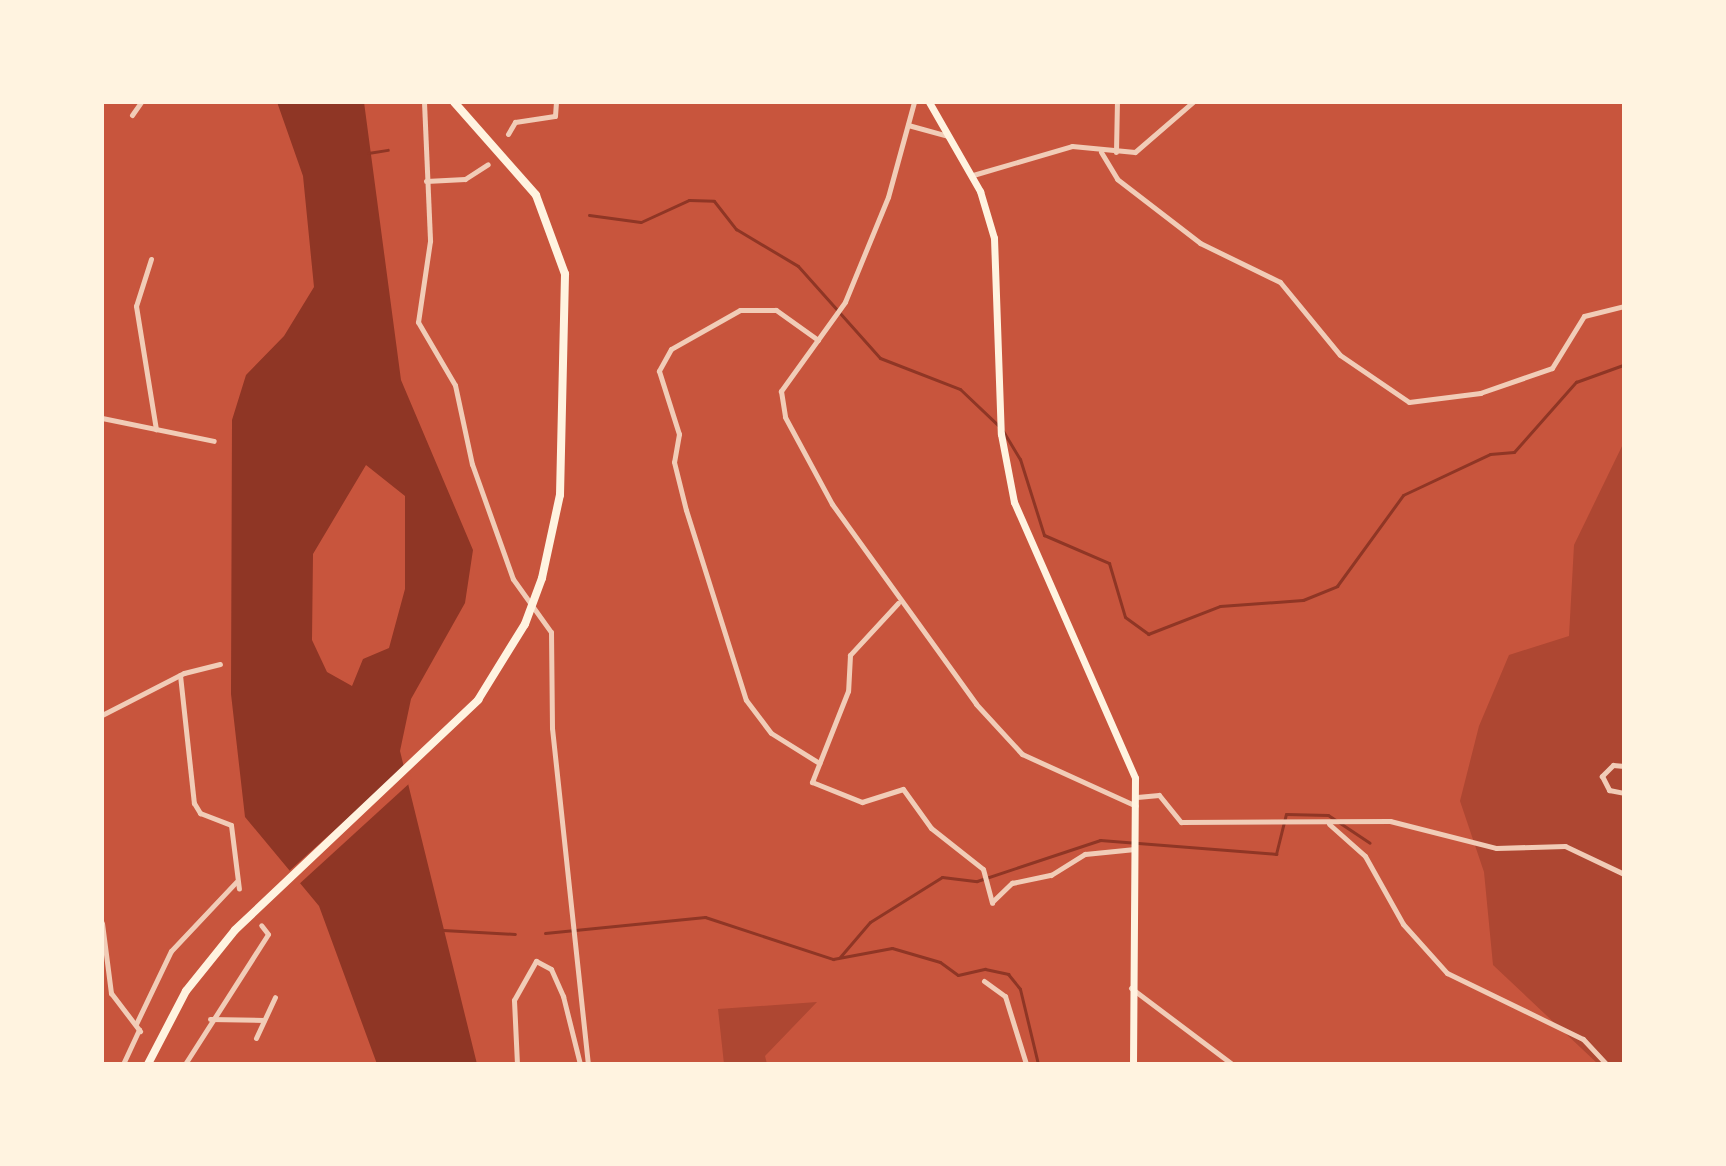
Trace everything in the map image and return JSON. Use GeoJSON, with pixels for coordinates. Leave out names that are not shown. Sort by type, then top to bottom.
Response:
{"type":"FeatureCollection","features":[{"type":"Feature","properties":{"kind":"highway"},"geometry":{"type":"LineString","coordinates":[[148,1064],[186,991],[256,909],[465,716],[503,663],[536,598],[560,495],[565,274],[536,195],[454,102]]}},
{"type":"Feature","properties":{"kind":"main road"},"geometry":{"type":"LineString","coordinates":[[929,102],[973,175],[994,238],[1001,434],[1014,502],[1125,747],[1137,797],[1130,988],[1133,1064]]}},
{"type":"Feature","properties":{"kind":"street"},"geometry":{"type":"LineString","coordinates":[[132,115],[141,102]]}},
{"type":"Feature","properties":{"kind":"street"},"geometry":{"type":"LineString","coordinates":[[424,102],[430,241],[422,338],[455,385],[472,464],[513,579],[551,632],[552,728],[588,1064]]}},
{"type":"Feature","properties":{"kind":"street"},"geometry":{"type":"LineString","coordinates":[[508,134],[515,122],[555,116],[556,102]]}},
{"type":"Feature","properties":{"kind":"street"},"geometry":{"type":"LineString","coordinates":[[914,102],[845,302],[818,340],[789,372],[781,391],[785,417],[898,603],[1022,754],[1137,806]]}},
{"type":"Feature","properties":{"kind":"street"},"geometry":{"type":"LineString","coordinates":[[1116,152],[1117,102]]}},
{"type":"Feature","properties":{"kind":"street"},"geometry":{"type":"LineString","coordinates":[[973,175],[1072,146],[1116,152],[1156,140],[1193,102]]}},
{"type":"Feature","properties":{"kind":"street"},"geometry":{"type":"LineString","coordinates":[[908,125],[948,136]]}},
{"type":"Feature","properties":{"kind":"street"},"geometry":{"type":"LineString","coordinates":[[1101,152],[1117,179],[1200,243],[1280,282],[1340,355],[1409,402],[1480,393],[1552,368],[1584,316],[1624,306]]}},
{"type":"Feature","properties":{"kind":"street"},"geometry":{"type":"LineString","coordinates":[[426,181],[465,179],[488,164]]}},
{"type":"Feature","properties":{"kind":"street"},"geometry":{"type":"LineString","coordinates":[[151,259],[136,306],[156,429]]}},
{"type":"Feature","properties":{"kind":"street"},"geometry":{"type":"LineString","coordinates":[[818,340],[776,310],[740,310],[680,342],[659,371],[679,434],[674,462],[689,523],[746,700],[771,733],[819,763]]}},
{"type":"Feature","properties":{"kind":"street"},"geometry":{"type":"LineString","coordinates":[[102,418],[214,441]]}},
{"type":"Feature","properties":{"kind":"street"},"geometry":{"type":"LineString","coordinates":[[898,603],[850,655],[848,691],[812,782],[821,789],[862,802],[894,789],[908,792],[931,828],[983,869],[992,903],[1012,883],[1051,875],[1085,854],[1137,849]]}},
{"type":"Feature","properties":{"kind":"street"},"geometry":{"type":"LineString","coordinates":[[102,715],[180,675],[220,664]]}},
{"type":"Feature","properties":{"kind":"street"},"geometry":{"type":"LineString","coordinates":[[123,1064],[171,951],[238,885],[231,825],[200,813],[194,803],[180,675]]}},
{"type":"Feature","properties":{"kind":"street"},"geometry":{"type":"LineString","coordinates":[[1624,766],[1613,765],[1602,776],[1609,790],[1624,793]]}},
{"type":"Feature","properties":{"kind":"street"},"geometry":{"type":"LineString","coordinates":[[1137,797],[1159,795],[1181,822],[1390,821],[1496,848],[1565,846],[1624,874]]}},
{"type":"Feature","properties":{"kind":"street"},"geometry":{"type":"LineString","coordinates":[[1327,823],[1365,856],[1403,924],[1447,973],[1583,1039],[1606,1064]]}},
{"type":"Feature","properties":{"kind":"street"},"geometry":{"type":"LineString","coordinates":[[102,923],[111,993],[138,1028]]}},
{"type":"Feature","properties":{"kind":"street"},"geometry":{"type":"LineString","coordinates":[[185,1064],[209,1019],[268,934],[261,925]]}},
{"type":"Feature","properties":{"kind":"street"},"geometry":{"type":"LineString","coordinates":[[517,1064],[514,1000],[536,961],[551,969],[563,996],[580,1064]]}},
{"type":"Feature","properties":{"kind":"street"},"geometry":{"type":"LineString","coordinates":[[984,981],[1005,996],[1026,1064]]}},
{"type":"Feature","properties":{"kind":"street"},"geometry":{"type":"LineString","coordinates":[[1130,988],[1232,1064]]}},
{"type":"Feature","properties":{"kind":"street"},"geometry":{"type":"LineString","coordinates":[[256,1038],[275,997]]}},
{"type":"Feature","properties":{"kind":"street"},"geometry":{"type":"LineString","coordinates":[[209,1019],[230,1014],[264,1020]]}},
{"type":"Feature","properties":{"kind":"shaded area"},"geometry":{"type":"Polygon","coordinates":[[[277,102],[364,102],[401,380],[473,550],[465,603],[411,699],[400,751],[477,1064],[377,1064],[319,906],[245,817],[231,694],[232,420],[246,375],[284,336],[314,287],[303,176],[277,102]],[[366,465],[313,554],[312,640],[327,672],[352,686],[363,659],[389,648],[405,589],[405,496],[366,465]]]}},
{"type":"Feature","properties":{"kind":"shaded area"},"geometry":{"type":"Polygon","coordinates":[[[1624,442],[1624,1064],[1598,1064],[1493,965],[1484,872],[1460,801],[1479,726],[1509,655],[1569,636],[1574,545],[1624,442]]]}},
{"type":"Feature","properties":{"kind":"shaded area"},"geometry":{"type":"Polygon","coordinates":[[[817,1002],[765,1056],[767,1064],[724,1064],[718,1009],[817,1002]]]}},
{"type":"Feature","properties":{"kind":"pier"},"geometry":{"type":"Polygon","coordinates":[[[408,764],[412,781],[297,886],[287,873],[408,764]]]}},
{"type":"Feature","properties":{"kind":"waterway"},"geometry":{"type":"LineString","coordinates":[[368,153],[388,150]]}},
{"type":"Feature","properties":{"kind":"waterway"},"geometry":{"type":"LineString","coordinates":[[589,215],[641,222],[689,200],[714,201],[736,229],[798,266],[880,358],[960,389],[998,425]]}},
{"type":"Feature","properties":{"kind":"waterway"},"geometry":{"type":"LineString","coordinates":[[1003,431],[1020,459],[1044,535],[1109,563],[1125,617],[1148,634],[1220,606],[1303,600],[1337,586],[1403,495],[1490,454],[1514,452],[1576,382],[1623,365]]}},
{"type":"Feature","properties":{"kind":"waterway"},"geometry":{"type":"LineString","coordinates":[[840,957],[870,922],[942,877],[977,881],[1100,840],[1276,854],[1286,814],[1328,815],[1370,843]]}},
{"type":"Feature","properties":{"kind":"waterway"},"geometry":{"type":"LineString","coordinates":[[545,933],[705,917],[833,959],[892,948],[940,962],[958,975],[985,969],[1008,974],[1020,989],[1038,1064]]}},
{"type":"Feature","properties":{"kind":"waterway"},"geometry":{"type":"LineString","coordinates":[[443,930],[515,934]]}}]}
